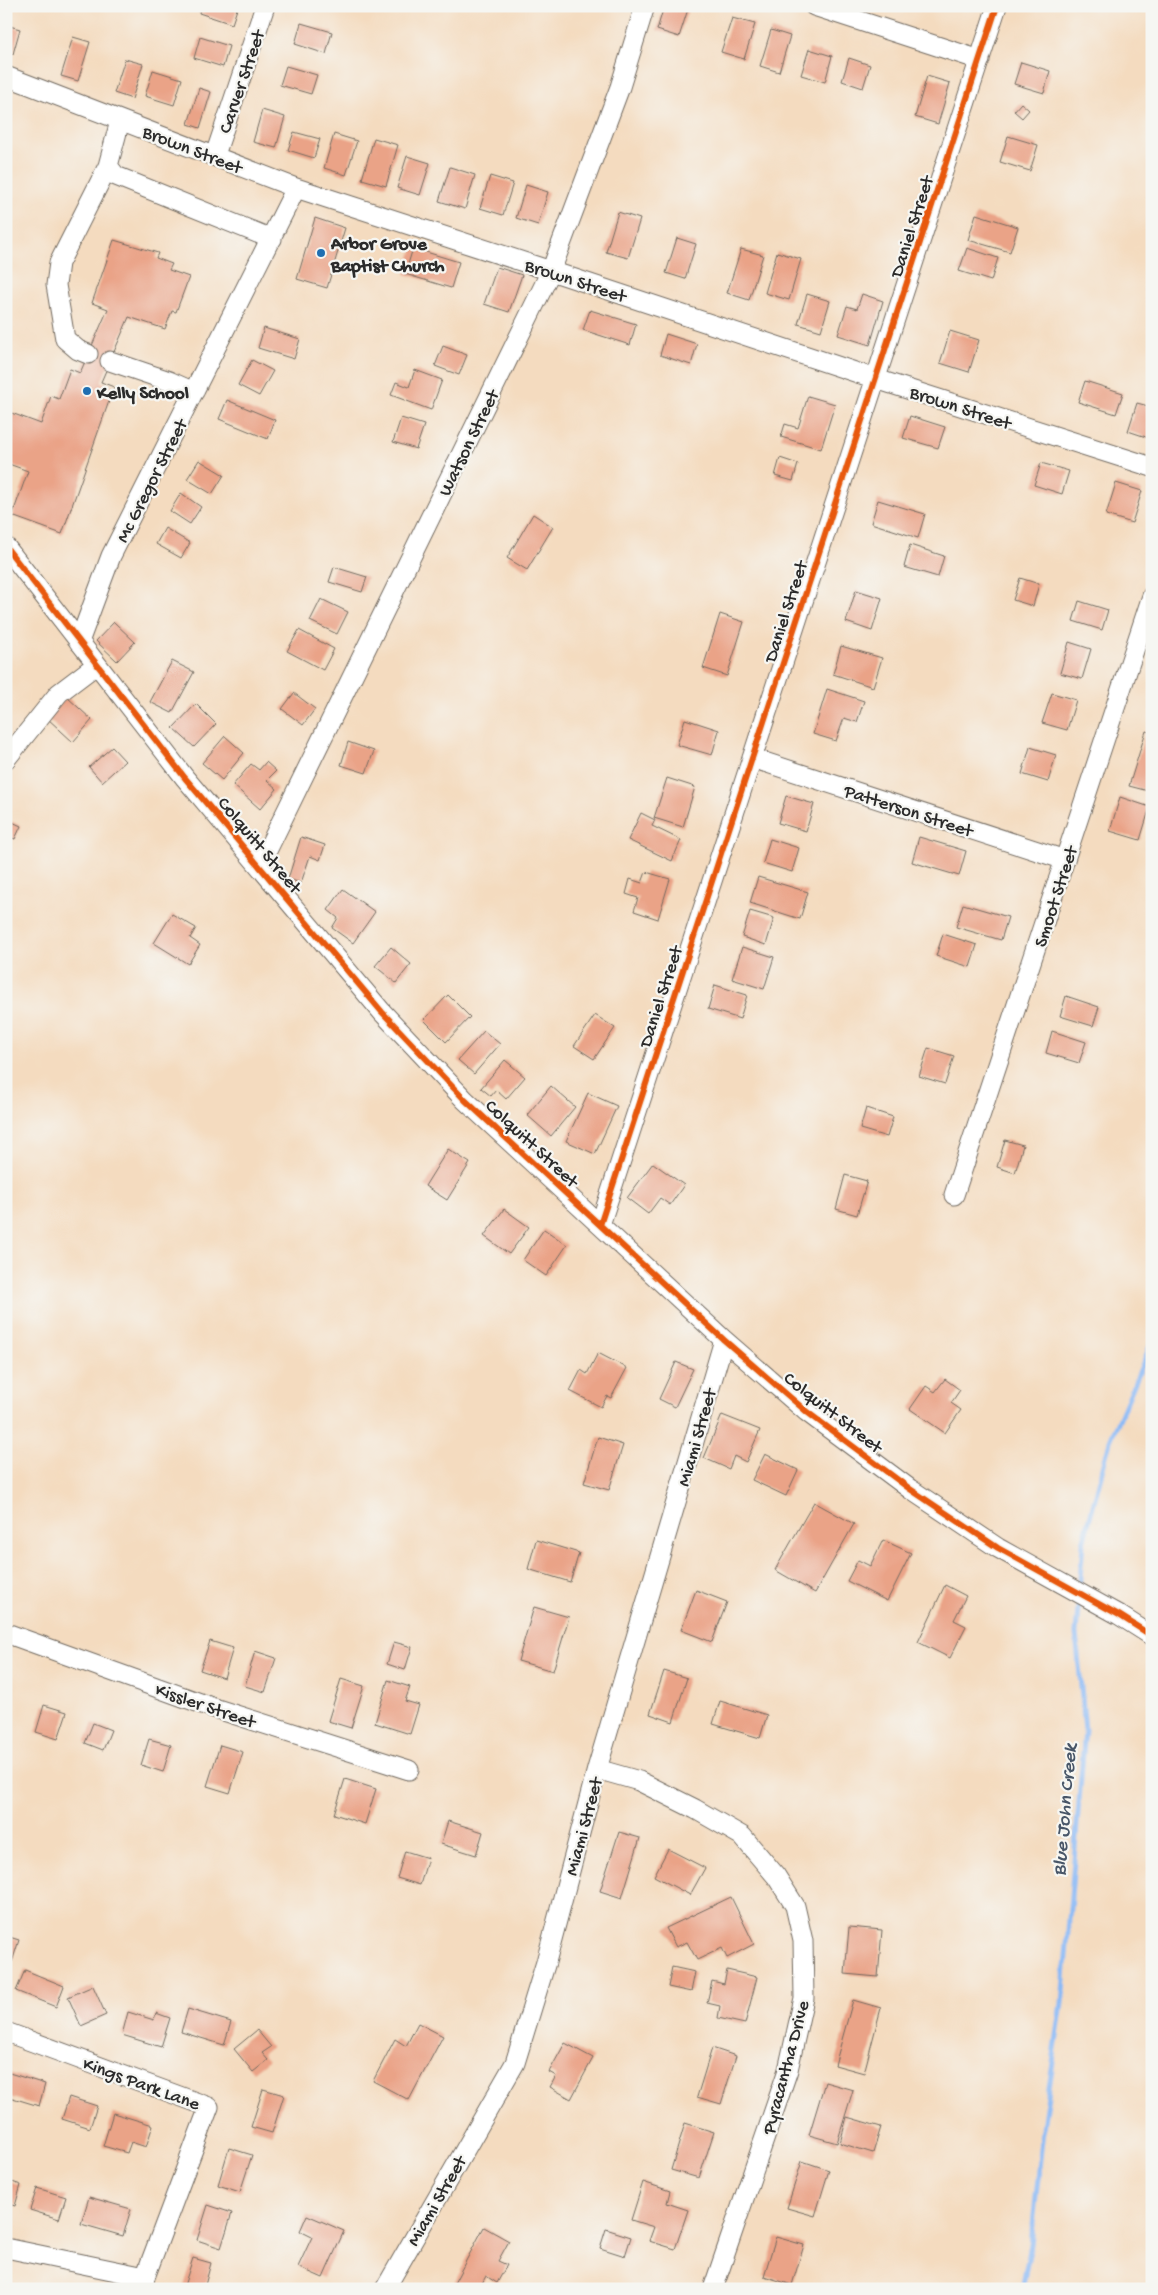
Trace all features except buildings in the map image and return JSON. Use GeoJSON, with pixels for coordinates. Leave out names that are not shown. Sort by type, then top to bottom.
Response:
{"type":"FeatureCollection","features":[{"type":"Feature","properties":{"kind":"street","name":"Carver Street"},"geometry":{"type":"LineString","coordinates":[[215,155],[266,6]]}},
{"type":"Feature","properties":{"kind":"street","name":"Watson Street"},"geometry":{"type":"LineString","coordinates":[[260,865],[551,270],[620,87],[646,6]]}},
{"type":"Feature","properties":{"kind":"street"},"geometry":{"type":"LineString","coordinates":[[814,6],[838,10],[980,60]]}},
{"type":"Feature","properties":{"kind":"street","name":"Daniel Street"},"geometry":{"type":"LineString","coordinates":[[600,1225],[998,6]]}},
{"type":"Feature","properties":{"kind":"street","name":"Brown Street"},"geometry":{"type":"LineString","coordinates":[[6,76],[120,121],[215,155],[296,188],[551,270],[876,379],[1152,467]]}},
{"type":"Feature","properties":{"kind":"street"},"geometry":{"type":"LineString","coordinates":[[88,354],[78,350],[65,339],[56,285],[60,263],[108,166],[120,121]]}},
{"type":"Feature","properties":{"kind":"street"},"geometry":{"type":"LineString","coordinates":[[108,166],[116,176],[272,239]]}},
{"type":"Feature","properties":{"kind":"street","name":"Mc Gregor Street"},"geometry":{"type":"LineString","coordinates":[[79,642],[111,556],[296,188]]}},
{"type":"Feature","properties":{"kind":"street"},"geometry":{"type":"LineString","coordinates":[[110,361],[170,381],[194,392]]}},
{"type":"Feature","properties":{"kind":"street","name":"Colquitt Street"},"geometry":{"type":"LineString","coordinates":[[6,547],[185,778],[382,1012],[459,1094],[724,1340],[807,1412],[910,1489],[998,1548],[1119,1615],[1152,1636]]}},
{"type":"Feature","properties":{"kind":"street","name":"Smoot Street"},"geometry":{"type":"LineString","coordinates":[[954,1195],[1152,596]]}},
{"type":"Feature","properties":{"kind":"street"},"geometry":{"type":"LineString","coordinates":[[6,759],[59,693],[96,665]]}},
{"type":"Feature","properties":{"kind":"street","name":"Patterson Street"},"geometry":{"type":"LineString","coordinates":[[752,758],[1065,860]]}},
{"type":"Feature","properties":{"kind":"street","name":"Miami Street"},"geometry":{"type":"LineString","coordinates":[[385,2289],[515,2063],[546,1962],[597,1768],[724,1340]]}},
{"type":"Feature","properties":{"kind":"street","name":"Kissler Street"},"geometry":{"type":"LineString","coordinates":[[6,1633],[211,1707],[409,1770]]}},
{"type":"Feature","properties":{"kind":"street","name":"Pyracantha Drive"},"geometry":{"type":"LineString","coordinates":[[597,1768],[639,1781],[695,1808],[742,1836],[776,1876],[795,1906],[803,1941],[804,1998],[788,2070],[714,2289]]}},
{"type":"Feature","properties":{"kind":"street","name":"Kings Park Lane"},"geometry":{"type":"LineString","coordinates":[[6,2032],[209,2107],[144,2283]]}},
{"type":"Feature","properties":{"kind":"street"},"geometry":{"type":"LineString","coordinates":[[6,2248],[144,2283]]}},
{"type":"Feature","properties":{"kind":"waterway","name":"Blue John Creek"},"geometry":{"type":"LineString","coordinates":[[1079,1590],[1083,1544],[1110,1441],[1152,1342]]}},
{"type":"Feature","properties":{"kind":"waterway","name":"Blue John Creek"},"geometry":{"type":"LineString","coordinates":[[1022,2289],[1031,2244],[1044,2121],[1062,2003],[1085,1730],[1076,1633],[1079,1598]]}},
{"type":"Feature","properties":{"kind":"cycle path"},"geometry":{"type":"LineString","coordinates":[[600,1225],[997,6]]}},
{"type":"Feature","properties":{"kind":"cycle path"},"geometry":{"type":"LineString","coordinates":[[6,547],[185,778],[382,1012],[465,1100],[724,1340],[807,1412],[910,1489],[998,1548],[1119,1615],[1152,1636]]}},
{"type":"Feature","properties":{"kind":"place","name":"Arbor Grove Baptist Church"},"geometry":{"type":"Point","coordinates":[321,253]}},
{"type":"Feature","properties":{"kind":"place","name":"Kelly School"},"geometry":{"type":"Point","coordinates":[87,391]}}]}
